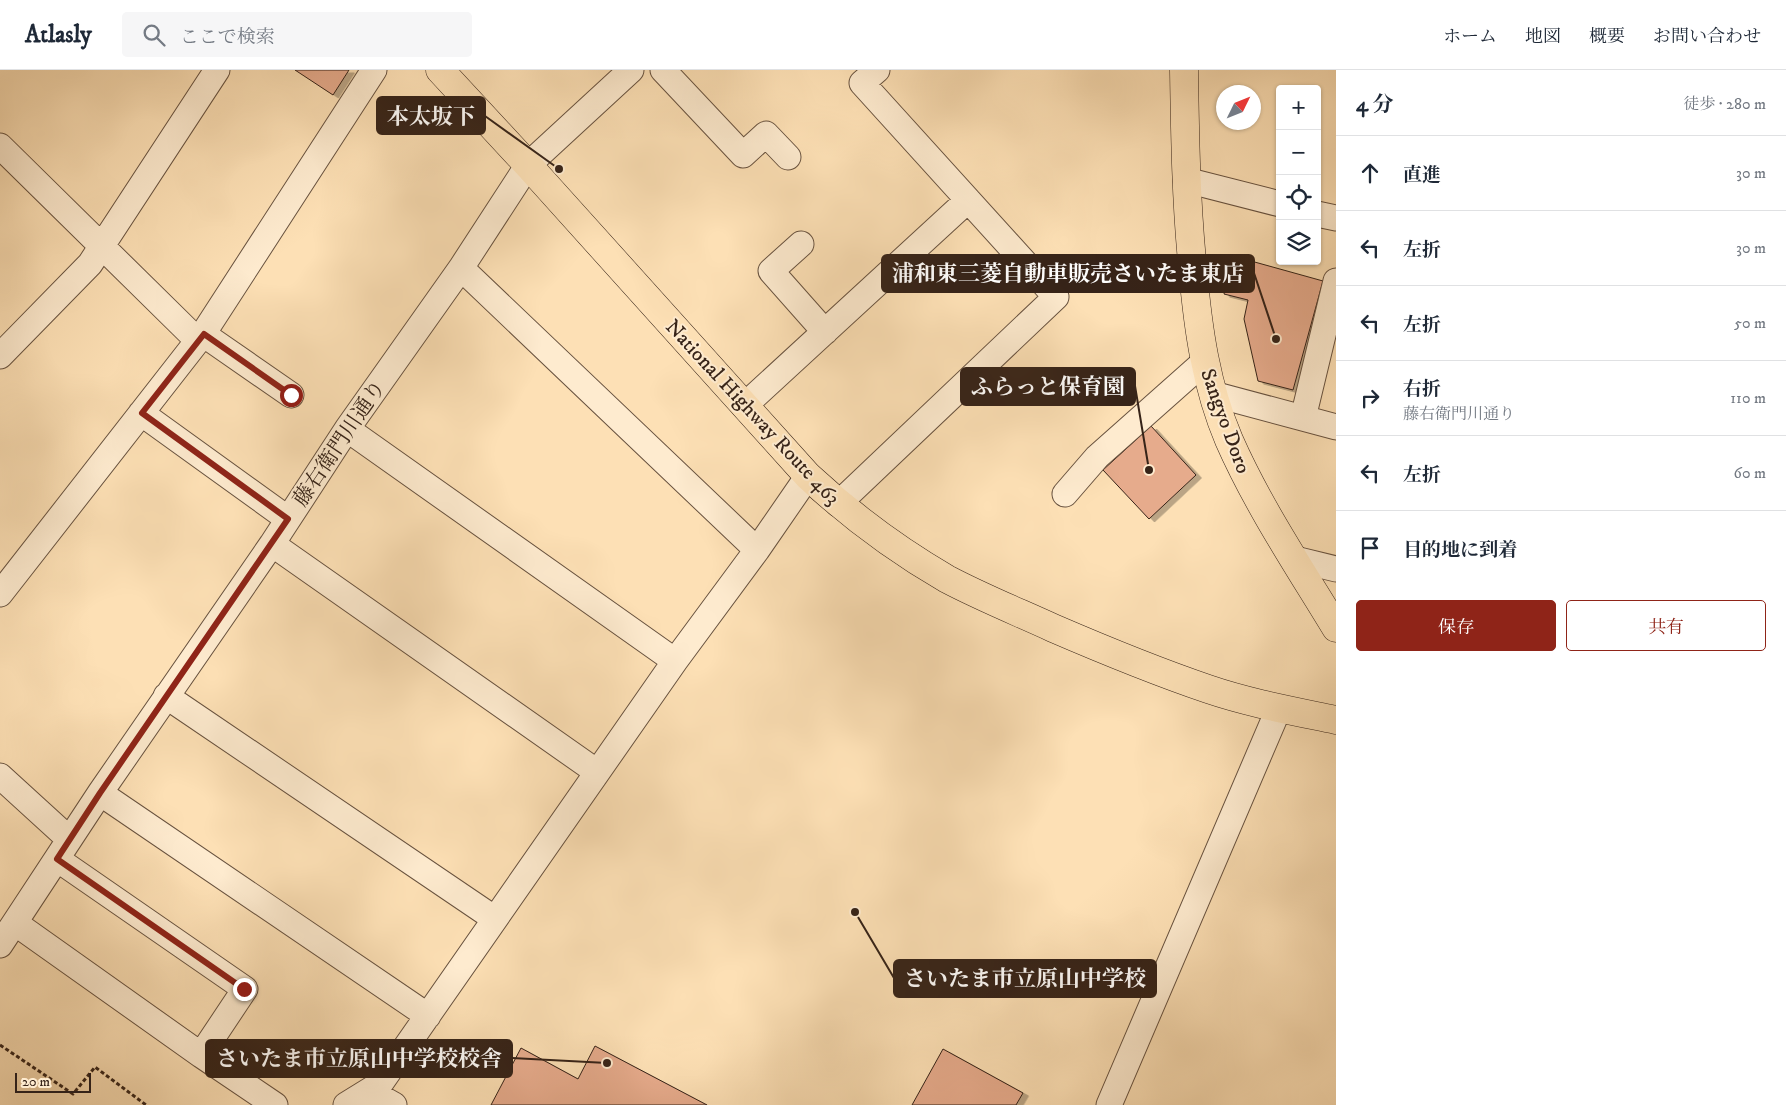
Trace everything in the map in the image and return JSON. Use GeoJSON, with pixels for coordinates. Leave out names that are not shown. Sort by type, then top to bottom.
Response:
{"type":"FeatureCollection","features":[{"type":"Feature","properties":{"kind":"main road","name":"National Highway Route 463"},"geometry":{"type":"LineString","coordinates":[[440,70],[808,476],[838,504],[890,543],[948,579],[1112,654],[1209,689],[1279,708],[1336,720]]}},
{"type":"Feature","properties":{"kind":"main road","name":"Sangyo Doro"},"geometry":{"type":"LineString","coordinates":[[1184,70],[1186,180],[1195,300],[1204,362],[1229,439],[1252,489],[1336,628]]}},
{"type":"Feature","properties":{"kind":"street"},"geometry":{"type":"LineString","coordinates":[[0,356],[90,264],[217,70]]}},
{"type":"Feature","properties":{"kind":"street"},"geometry":{"type":"LineString","coordinates":[[0,594],[204,334],[374,70]]}},
{"type":"Feature","properties":{"kind":"street","name":"藤右衛門川通り"},"geometry":{"type":"LineString","coordinates":[[0,945],[100,793],[272,544],[347,429],[461,268],[528,165],[632,70]]}},
{"type":"Feature","properties":{"kind":"street"},"geometry":{"type":"LineString","coordinates":[[663,70],[743,154],[766,134],[788,157]]}},
{"type":"Feature","properties":{"kind":"street"},"geometry":{"type":"LineString","coordinates":[[838,504],[1056,297],[862,84],[877,70]]}},
{"type":"Feature","properties":{"kind":"street"},"geometry":{"type":"LineString","coordinates":[[0,146],[191,334],[204,334],[291,395]]}},
{"type":"Feature","properties":{"kind":"street"},"geometry":{"type":"LineString","coordinates":[[1186,180],[1276,203]]}},
{"type":"Feature","properties":{"kind":"street"},"geometry":{"type":"LineString","coordinates":[[744,406],[968,200]]}},
{"type":"Feature","properties":{"kind":"street"},"geometry":{"type":"LineString","coordinates":[[1321,215],[1336,218]]}},
{"type":"Feature","properties":{"kind":"street"},"geometry":{"type":"LineString","coordinates":[[801,244],[771,271],[825,332]]}},
{"type":"Feature","properties":{"kind":"street"},"geometry":{"type":"LineString","coordinates":[[461,268],[756,550]]}},
{"type":"Feature","properties":{"kind":"street"},"geometry":{"type":"LineString","coordinates":[[1303,418],[1336,282]]}},
{"type":"Feature","properties":{"kind":"street"},"geometry":{"type":"LineString","coordinates":[[1065,494],[1097,457],[1204,362]]}},
{"type":"Feature","properties":{"kind":"street"},"geometry":{"type":"LineString","coordinates":[[1213,394],[1336,427]]}},
{"type":"Feature","properties":{"kind":"street"},"geometry":{"type":"LineString","coordinates":[[142,413],[288,519]]}},
{"type":"Feature","properties":{"kind":"street"},"geometry":{"type":"LineString","coordinates":[[347,429],[675,661]]}},
{"type":"Feature","properties":{"kind":"street"},"geometry":{"type":"LineString","coordinates":[[346,1105],[380,1084],[675,661],[808,476]]}},
{"type":"Feature","properties":{"kind":"street"},"geometry":{"type":"LineString","coordinates":[[272,544],[597,772]]}},
{"type":"Feature","properties":{"kind":"street"},"geometry":{"type":"LineString","coordinates":[[1295,559],[1336,570]]}},
{"type":"Feature","properties":{"kind":"street"},"geometry":{"type":"LineString","coordinates":[[166,696],[496,919]]}},
{"type":"Feature","properties":{"kind":"street"},"geometry":{"type":"LineString","coordinates":[[1109,1105],[1279,708]]}},
{"type":"Feature","properties":{"kind":"street"},"geometry":{"type":"LineString","coordinates":[[0,776],[63,849],[244,989],[201,1055]]}},
{"type":"Feature","properties":{"kind":"street"},"geometry":{"type":"LineString","coordinates":[[100,793],[428,1016]]}},
{"type":"Feature","properties":{"kind":"street"},"geometry":{"type":"LineString","coordinates":[[15,923],[201,1055],[276,1105]]}},
{"type":"Feature","properties":{"kind":"street"},"geometry":{"type":"LineString","coordinates":[[369,1091],[394,1105]]}},
{"type":"Feature","properties":{"kind":"path"},"geometry":{"type":"LineString","coordinates":[[0,1045],[73,1094],[94,1067],[146,1105]]}},
{"type":"Feature","properties":{"kind":"building"},"geometry":{"type":"Polygon","coordinates":[[[295,70],[349,70],[333,95],[295,70]]]}},
{"type":"Feature","properties":{"kind":"building"},"geometry":{"type":"Polygon","coordinates":[[[1233,256],[1323,281],[1293,390],[1258,381],[1244,319],[1248,300],[1224,294],[1233,256]]]}},
{"type":"Feature","properties":{"kind":"building"},"geometry":{"type":"Polygon","coordinates":[[[1151,426],[1196,475],[1149,519],[1103,470],[1151,426]]]}},
{"type":"Feature","properties":{"kind":"building"},"geometry":{"type":"Polygon","coordinates":[[[595,1046],[707,1105],[491,1105],[521,1048],[578,1079],[595,1046]]]}},
{"type":"Feature","properties":{"kind":"building"},"geometry":{"type":"Polygon","coordinates":[[[943,1049],[1023,1093],[1016,1105],[912,1105],[943,1049]]]}},
{"type":"Feature","properties":{"kind":"place","name":"本太坂下"},"geometry":{"type":"Point","coordinates":[559,169]}},
{"type":"Feature","properties":{"kind":"place","name":"浦和東三菱自動車販売さいたま東店"},"geometry":{"type":"Point","coordinates":[1276,339]}},
{"type":"Feature","properties":{"kind":"place","name":"ふらっと保育園"},"geometry":{"type":"Point","coordinates":[1149,470]}},
{"type":"Feature","properties":{"kind":"place","name":"さいたま市立原山中学校"},"geometry":{"type":"Point","coordinates":[855,912]}},
{"type":"Feature","properties":{"kind":"place","name":"さいたま市立原山中学校校舎"},"geometry":{"type":"Point","coordinates":[607,1063]}},
{"type":"Feature","properties":{"kind":"route"},"geometry":{"type":"LineString","coordinates":[[244,989],[57,859],[100,793],[288,519],[142,413],[204,334],[291,395]]}}]}
